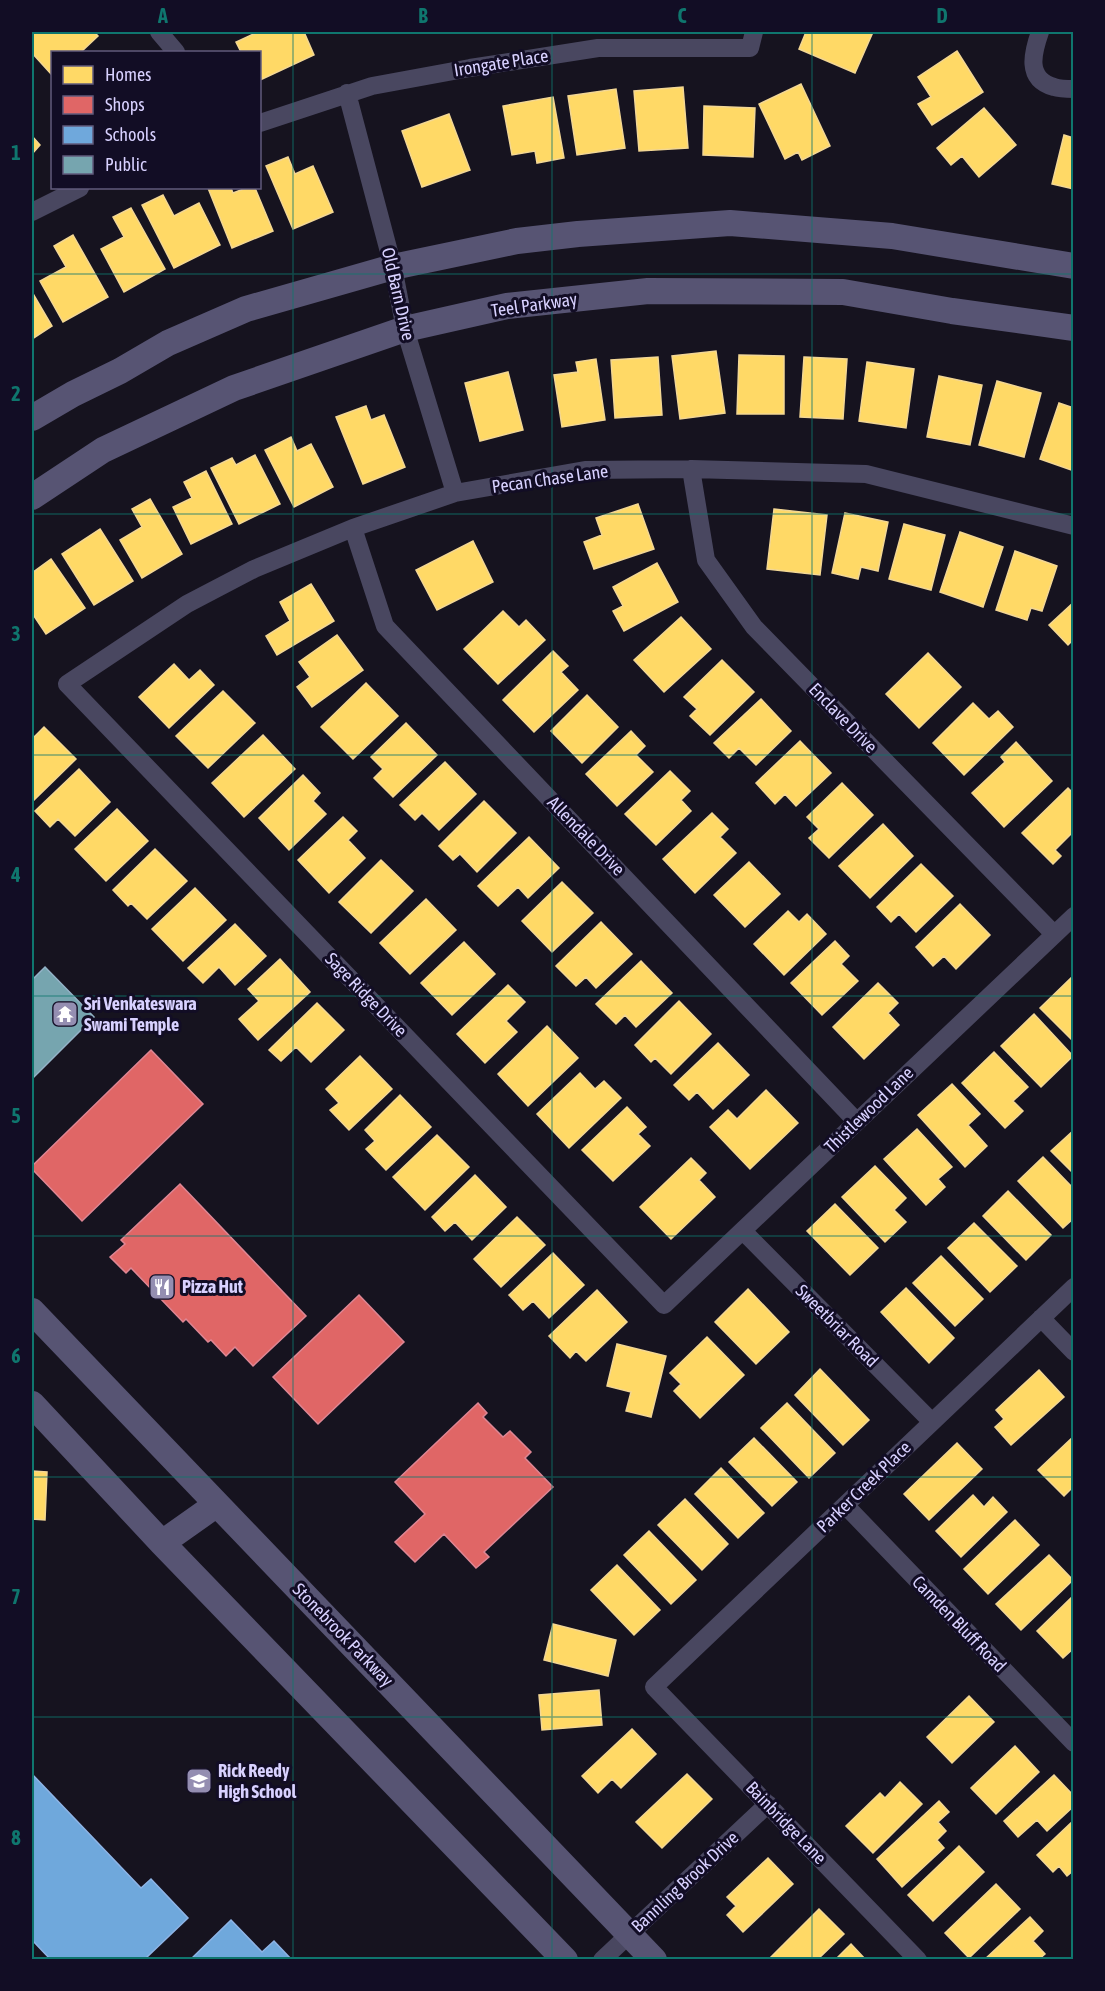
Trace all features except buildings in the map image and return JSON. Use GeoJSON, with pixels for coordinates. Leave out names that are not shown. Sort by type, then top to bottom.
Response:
{"type":"FeatureCollection","features":[{"type":"Feature","properties":{"kind":"main road"},"geometry":{"type":"LineString","coordinates":[[32,418],[168,343],[200,327],[246,309],[393,267],[517,241],[578,234],[730,224],[892,236],[1074,266]]}},
{"type":"Feature","properties":{"kind":"main road","name":"Teel Parkway"},"geometry":{"type":"LineString","coordinates":[[32,497],[103,450],[234,388],[405,329],[507,306],[648,291],[843,292],[952,311],[1074,328]]}},
{"type":"Feature","properties":{"kind":"main road","name":"Stonebrook Parkway"},"geometry":{"type":"LineString","coordinates":[[32,1311],[654,1959]]}},
{"type":"Feature","properties":{"kind":"main road"},"geometry":{"type":"LineString","coordinates":[[32,1404],[162,1543],[565,1959]]}},
{"type":"Feature","properties":{"kind":"main road"},"geometry":{"type":"LineString","coordinates":[[162,1543],[217,1504]]}},
{"type":"Feature","properties":{"kind":"street"},"geometry":{"type":"LineString","coordinates":[[159,32],[175,51]]}},
{"type":"Feature","properties":{"kind":"street"},"geometry":{"type":"LineString","coordinates":[[1040,32],[1032,57],[1038,76],[1045,83],[1054,87],[1074,89]]}},
{"type":"Feature","properties":{"kind":"street","name":"Irongate Place"},"geometry":{"type":"LineString","coordinates":[[261,123],[372,86],[470,68],[598,48],[752,40]]}},
{"type":"Feature","properties":{"kind":"street","name":"Old Barn Drive"},"geometry":{"type":"LineString","coordinates":[[347,93],[393,267],[405,329],[454,493]]}},
{"type":"Feature","properties":{"kind":"street"},"geometry":{"type":"LineString","coordinates":[[32,212],[78,189]]}},
{"type":"Feature","properties":{"kind":"street","name":"Pecan Chase Lane"},"geometry":{"type":"LineString","coordinates":[[67,684],[187,604],[254,568],[353,528],[454,493],[585,470],[691,469],[866,474],[1074,526]]}},
{"type":"Feature","properties":{"kind":"street","name":"Enclave Drive"},"geometry":{"type":"LineString","coordinates":[[691,469],[706,560],[754,627],[1054,934]]}},
{"type":"Feature","properties":{"kind":"street","name":"Allendale Drive"},"geometry":{"type":"LineString","coordinates":[[353,528],[385,626],[857,1122]]}},
{"type":"Feature","properties":{"kind":"street","name":"Sage Ridge Drive"},"geometry":{"type":"LineString","coordinates":[[67,684],[664,1305]]}},
{"type":"Feature","properties":{"kind":"street","name":"Thistlewood Lane"},"geometry":{"type":"LineString","coordinates":[[664,1305],[1074,916]]}},
{"type":"Feature","properties":{"kind":"street","name":"Sweetbriar Road"},"geometry":{"type":"LineString","coordinates":[[743,1231],[932,1422]]}},
{"type":"Feature","properties":{"kind":"street","name":"Parker Creek Place"},"geometry":{"type":"LineString","coordinates":[[654,1687],[1074,1287]]}},
{"type":"Feature","properties":{"kind":"street"},"geometry":{"type":"LineString","coordinates":[[1041,1318],[1074,1353]]}},
{"type":"Feature","properties":{"kind":"street","name":"Camden Bluff Road"},"geometry":{"type":"LineString","coordinates":[[845,1505],[1074,1743]]}},
{"type":"Feature","properties":{"kind":"street","name":"Bainbridge Lane"},"geometry":{"type":"LineString","coordinates":[[654,1687],[918,1959]]}},
{"type":"Feature","properties":{"kind":"street","name":"Bannling Brook Drive"},"geometry":{"type":"LineString","coordinates":[[602,1959],[768,1804]]}},
{"type":"Feature","properties":{"kind":"place","name":"Sri Venkateswara Swami Temple"},"geometry":{"type":"Point","coordinates":[65,1014]}},
{"type":"Feature","properties":{"kind":"place","name":"Pizza Hut"},"geometry":{"type":"Point","coordinates":[162,1287]}},
{"type":"Feature","properties":{"kind":"place","name":"Rick Reedy High School"},"geometry":{"type":"Point","coordinates":[199,1781]}}]}
